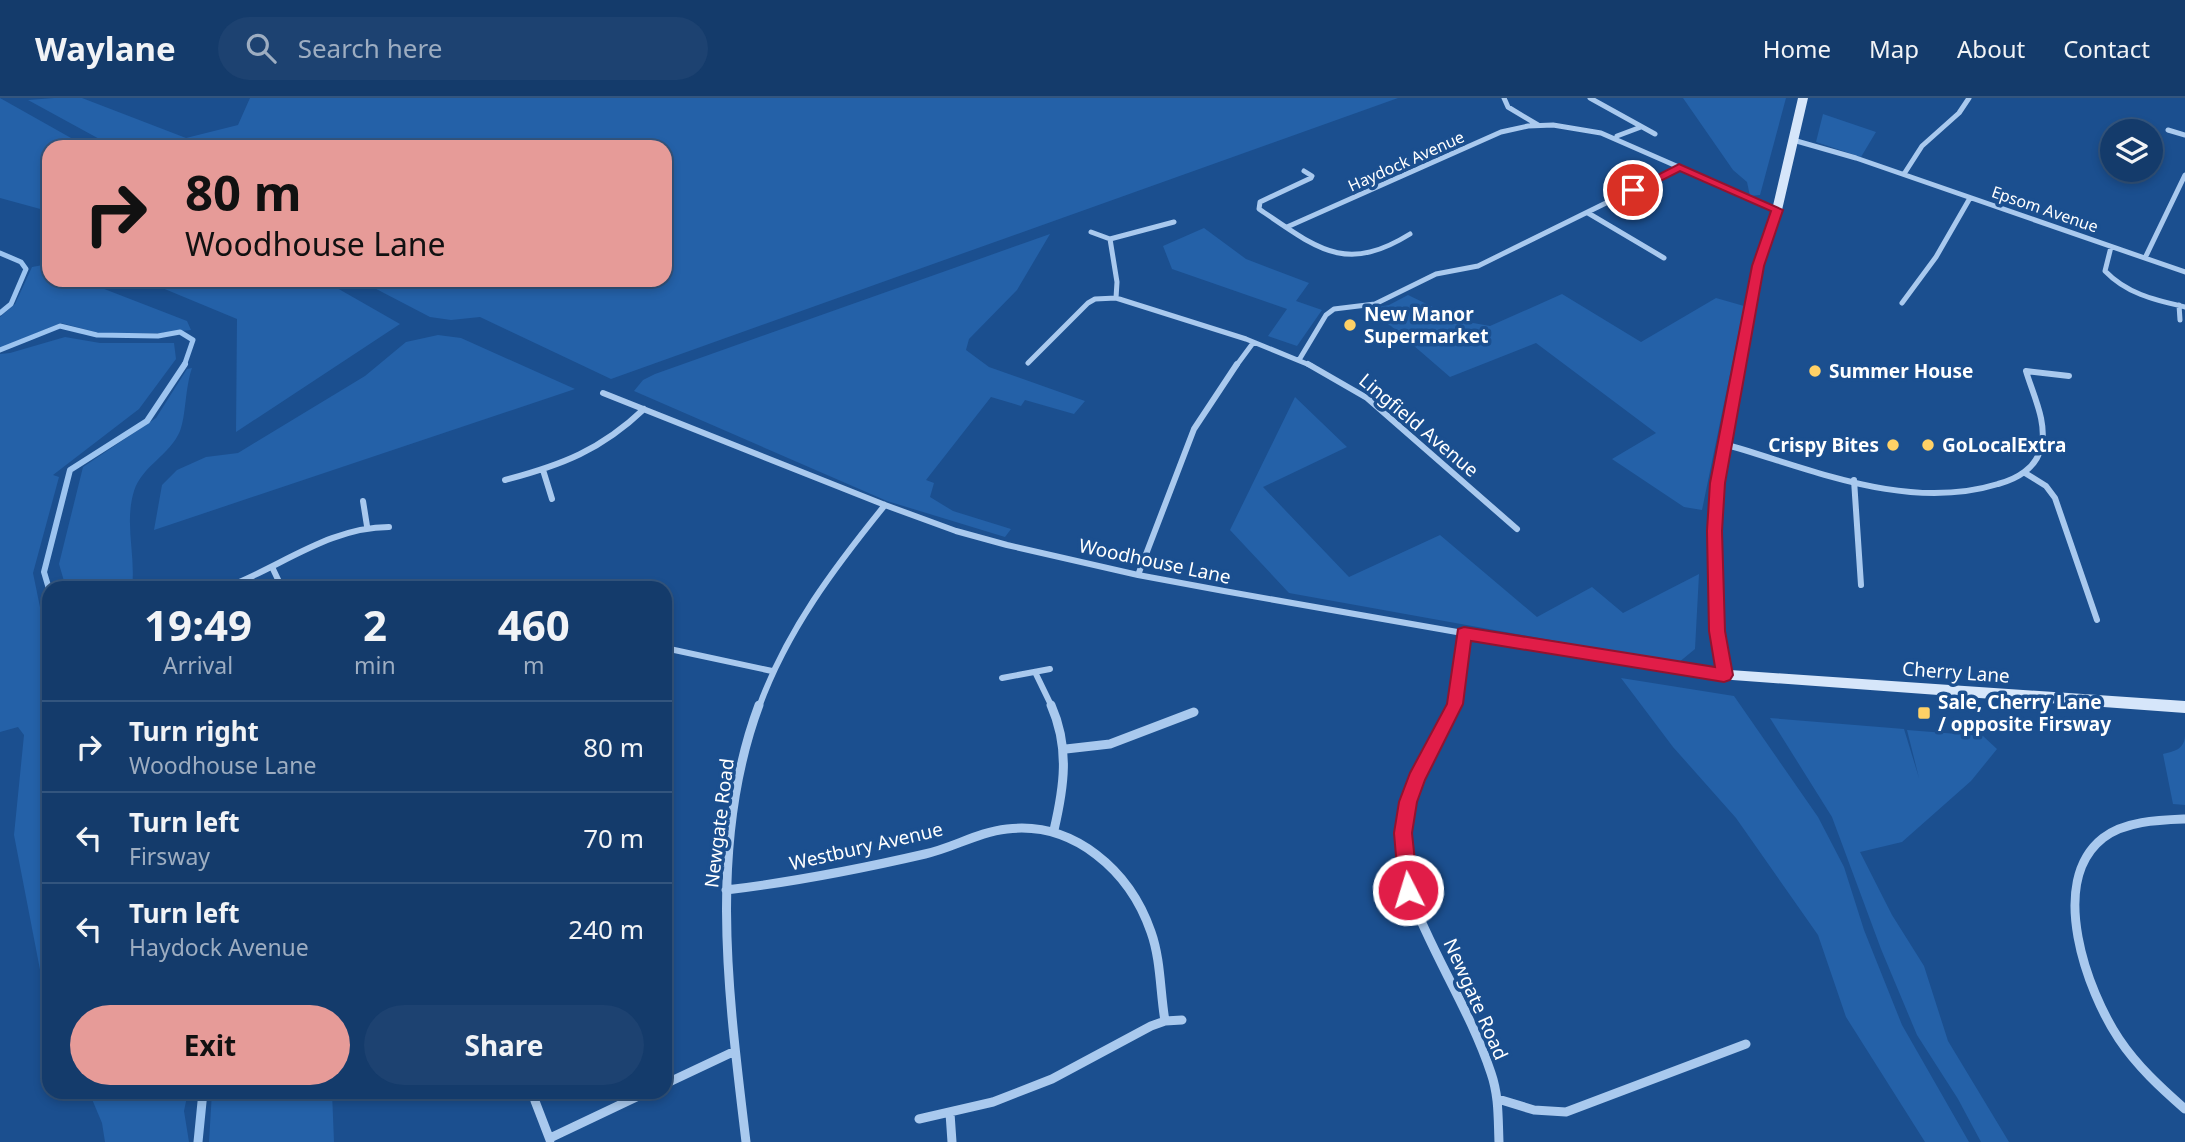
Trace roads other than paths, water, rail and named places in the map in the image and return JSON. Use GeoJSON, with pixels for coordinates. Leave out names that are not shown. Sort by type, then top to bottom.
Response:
{"type":"FeatureCollection","features":[{"type":"Feature","properties":{"kind":"street","name":"Haydock Avenue"},"geometry":{"type":"LineString","coordinates":[[1504,98],[1508,107],[1538,125]]}},
{"type":"Feature","properties":{"kind":"street"},"geometry":{"type":"LineString","coordinates":[[1590,98],[1655,134]]}},
{"type":"Feature","properties":{"kind":"street"},"geometry":{"type":"LineString","coordinates":[[1724,675],[1717,631],[1715,531],[1724,444],[1758,266],[1777,210],[1803,98]]}},
{"type":"Feature","properties":{"kind":"street"},"geometry":{"type":"LineString","coordinates":[[1905,174],[1922,146],[1959,113],[1969,98]]}},
{"type":"Feature","properties":{"kind":"street","name":"Haydock Avenue"},"geometry":{"type":"LineString","coordinates":[[1287,227],[1501,132],[1538,125],[1577,127],[1616,136],[1777,210]]}},
{"type":"Feature","properties":{"kind":"street"},"geometry":{"type":"LineString","coordinates":[[1616,136],[1641,127]]}},
{"type":"Feature","properties":{"kind":"street"},"geometry":{"type":"LineString","coordinates":[[2168,130],[2185,135]]}},
{"type":"Feature","properties":{"kind":"street","name":"Epsom Avenue"},"geometry":{"type":"LineString","coordinates":[[1793,140],[1905,174],[2185,272]]}},
{"type":"Feature","properties":{"kind":"street"},"geometry":{"type":"LineString","coordinates":[[1298,360],[1326,315],[1334,309],[1374,304],[1436,274],[1494,260],[1508,250],[1679,167]]}},
{"type":"Feature","properties":{"kind":"street"},"geometry":{"type":"LineString","coordinates":[[1304,171],[1312,176],[1311,178],[1258,205],[1259,208],[1325,248],[1357,255],[1374,253],[1410,234]]}},
{"type":"Feature","properties":{"kind":"street"},"geometry":{"type":"LineString","coordinates":[[2145,258],[2185,175]]}},
{"type":"Feature","properties":{"kind":"street","name":"Epsom Avenue"},"geometry":{"type":"LineString","coordinates":[[1902,303],[1937,257],[1970,198]]}},
{"type":"Feature","properties":{"kind":"street"},"geometry":{"type":"LineString","coordinates":[[1588,213],[1664,258]]}},
{"type":"Feature","properties":{"kind":"street"},"geometry":{"type":"LineString","coordinates":[[1091,232],[1110,239],[1174,222]]}},
{"type":"Feature","properties":{"kind":"street"},"geometry":{"type":"LineString","coordinates":[[1028,363],[1087,303],[1095,299],[1116,298],[1117,282],[1110,239]]}},
{"type":"Feature","properties":{"kind":"street"},"geometry":{"type":"LineString","coordinates":[[1649,250],[1658,246]]}},
{"type":"Feature","properties":{"kind":"street","name":"Epsom Avenue"},"geometry":{"type":"LineString","coordinates":[[2110,247],[2105,271],[2113,281],[2137,293],[2182,306],[2180,320]]}},
{"type":"Feature","properties":{"kind":"street","name":"Lingfield Avenue"},"geometry":{"type":"LineString","coordinates":[[1116,298],[1253,343],[1298,360],[1344,382],[1367,398],[1517,529]]}},
{"type":"Feature","properties":{"kind":"street"},"geometry":{"type":"LineString","coordinates":[[1138,575],[1194,429],[1214,394],[1253,343]]}},
{"type":"Feature","properties":{"kind":"street"},"geometry":{"type":"LineString","coordinates":[[1724,444],[1854,480],[1905,491],[1960,494],[1985,490],[2025,473],[2038,457],[2043,438],[2026,371],[2069,376]]}},
{"type":"Feature","properties":{"kind":"street","name":"Woodhouse Lane"},"geometry":{"type":"LineString","coordinates":[[603,393],[956,531],[1138,575],[1464,633],[1724,675]]}},
{"type":"Feature","properties":{"kind":"street"},"geometry":{"type":"LineString","coordinates":[[505,480],[577,459],[607,442],[644,409]]}},
{"type":"Feature","properties":{"kind":"street"},"geometry":{"type":"LineString","coordinates":[[543,470],[552,499]]}},
{"type":"Feature","properties":{"kind":"street"},"geometry":{"type":"LineString","coordinates":[[2025,473],[2046,486],[2055,498],[2097,620]]}},
{"type":"Feature","properties":{"kind":"street"},"geometry":{"type":"LineString","coordinates":[[1854,480],[1861,584]]}},
{"type":"Feature","properties":{"kind":"street"},"geometry":{"type":"LineString","coordinates":[[363,501],[367,526]]}},
{"type":"Feature","properties":{"kind":"street","name":"Newgate Road"},"geometry":{"type":"LineString","coordinates":[[746,1142],[735,1051],[726,926],[726,890],[738,775],[750,731],[772,671],[816,592],[885,505]]}},
{"type":"Feature","properties":{"kind":"street"},"geometry":{"type":"LineString","coordinates":[[242,581],[273,569],[332,537],[367,526],[388,527]]}},
{"type":"Feature","properties":{"kind":"street"},"geometry":{"type":"LineString","coordinates":[[273,569],[279,581]]}},
{"type":"Feature","properties":{"kind":"street","name":"Newgate Road"},"geometry":{"type":"LineString","coordinates":[[1464,633],[1455,704],[1416,779],[1408,802],[1403,833],[1408,890],[1475,1031],[1498,1099],[1499,1142]]}},
{"type":"Feature","properties":{"kind":"street"},"geometry":{"type":"LineString","coordinates":[[672,650],[772,671]]}},
{"type":"Feature","properties":{"kind":"street"},"geometry":{"type":"LineString","coordinates":[[1002,678],[1050,669]]}},
{"type":"Feature","properties":{"kind":"street"},"geometry":{"type":"LineString","coordinates":[[1035,672],[1050,700],[1066,749],[1062,797],[1054,830]]}},
{"type":"Feature","properties":{"kind":"street","name":"Cherry Lane"},"geometry":{"type":"LineString","coordinates":[[1724,675],[2185,707]]}},
{"type":"Feature","properties":{"kind":"street"},"geometry":{"type":"LineString","coordinates":[[1066,749],[1110,744],[1194,712]]}},
{"type":"Feature","properties":{"kind":"street"},"geometry":{"type":"LineString","coordinates":[[2185,819],[2129,827],[2102,838],[2084,858],[2075,887],[2075,920],[2088,972],[2111,1026],[2151,1078],[2185,1109]]}},
{"type":"Feature","properties":{"kind":"street","name":"Westbury Avenue"},"geometry":{"type":"LineString","coordinates":[[726,890],[771,886],[931,853],[1006,829],[1030,827],[1054,830],[1081,842],[1109,864],[1135,898],[1151,932],[1165,1021]]}},
{"type":"Feature","properties":{"kind":"street"},"geometry":{"type":"LineString","coordinates":[[919,1119],[993,1101],[1052,1079],[1165,1021],[1182,1020]]}},
{"type":"Feature","properties":{"kind":"street"},"geometry":{"type":"LineString","coordinates":[[1498,1099],[1534,1110],[1566,1112],[1599,1102],[1746,1044]]}},
{"type":"Feature","properties":{"kind":"street"},"geometry":{"type":"LineString","coordinates":[[672,1081],[735,1051]]}},
{"type":"Feature","properties":{"kind":"street"},"geometry":{"type":"LineString","coordinates":[[536,1101],[550,1140],[633,1099]]}},
{"type":"Feature","properties":{"kind":"street"},"geometry":{"type":"LineString","coordinates":[[950,1113],[952,1142]]}},
{"type":"Feature","properties":{"kind":"waterway"},"geometry":{"type":"LineString","coordinates":[[0,253],[21,262],[26,269],[11,304],[0,313]]}},
{"type":"Feature","properties":{"kind":"waterway"},"geometry":{"type":"LineString","coordinates":[[0,350],[60,326],[97,335],[158,336],[180,332],[193,340],[184,365]]}},
{"type":"Feature","properties":{"kind":"waterway"},"geometry":{"type":"LineString","coordinates":[[47,581],[44,572],[70,470],[147,421],[184,365]]}},
{"type":"Feature","properties":{"kind":"waterway"},"geometry":{"type":"LineString","coordinates":[[198,1142],[202,1099]]}},
{"type":"Feature","properties":{"kind":"place","name":"New Manor Supermarket"},"geometry":{"type":"Point","coordinates":[1350,325]}},
{"type":"Feature","properties":{"kind":"place","name":"Summer House"},"geometry":{"type":"Point","coordinates":[1815,371]}},
{"type":"Feature","properties":{"kind":"place","name":"Crispy Bites"},"geometry":{"type":"Point","coordinates":[1893,445]}},
{"type":"Feature","properties":{"kind":"place","name":"GoLocalExtra"},"geometry":{"type":"Point","coordinates":[1928,445]}},
{"type":"Feature","properties":{"kind":"place","name":"Sale, Cherry Lane / opposite Firsway"},"geometry":{"type":"Point","coordinates":[1924,713]}}]}
